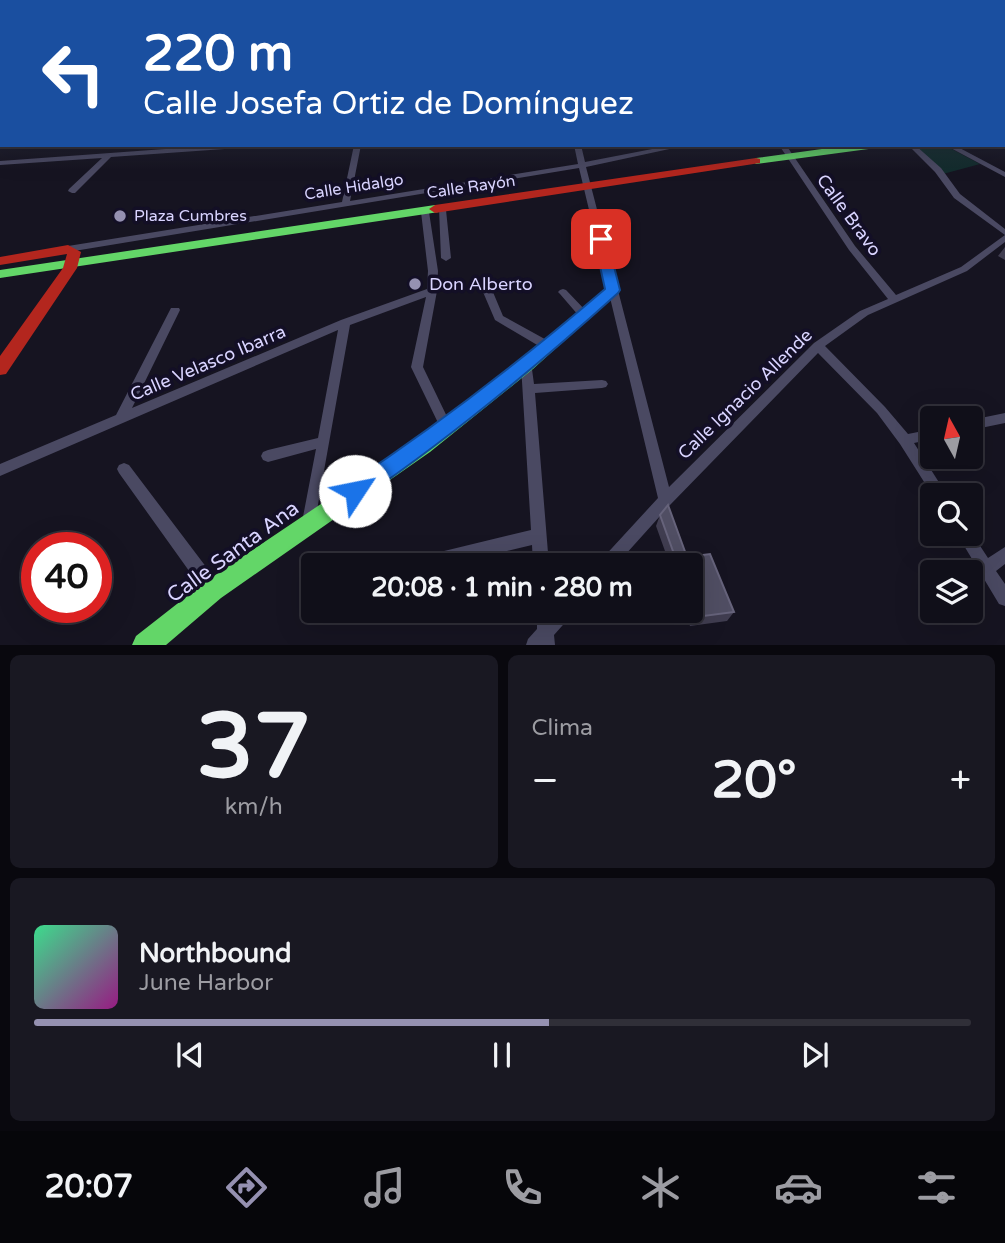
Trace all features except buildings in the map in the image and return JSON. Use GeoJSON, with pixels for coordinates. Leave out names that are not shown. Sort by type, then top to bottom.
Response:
{"type":"FeatureCollection","features":[{"type":"Feature","properties":{"kind":"street"},"geometry":{"type":"LineString","coordinates":[[0,163],[203,147]]}},
{"type":"Feature","properties":{"kind":"street"},"geometry":{"type":"LineString","coordinates":[[346,202],[358,147]]}},
{"type":"Feature","properties":{"kind":"street"},"geometry":{"type":"LineString","coordinates":[[578,147],[665,500]]}},
{"type":"Feature","properties":{"kind":"street","name":"Calle Hidalgo"},"geometry":{"type":"LineString","coordinates":[[60,257],[346,202],[583,165],[675,147]]}},
{"type":"Feature","properties":{"kind":"street","name":"Calle Rayón"},"geometry":{"type":"LineString","coordinates":[[8,266],[60,257],[442,210],[589,187],[785,150],[840,147]]}},
{"type":"Feature","properties":{"kind":"street"},"geometry":{"type":"LineString","coordinates":[[913,147],[938,170],[957,196],[1004,239]]}},
{"type":"Feature","properties":{"kind":"street"},"geometry":{"type":"LineString","coordinates":[[952,147],[1005,175]]}},
{"type":"Feature","properties":{"kind":"street","name":"Calle Bravo"},"geometry":{"type":"LineString","coordinates":[[785,150],[852,248],[894,300]]}},
{"type":"Feature","properties":{"kind":"street"},"geometry":{"type":"LineString","coordinates":[[72,191],[108,156]]}},
{"type":"Feature","properties":{"kind":"street"},"geometry":{"type":"LineString","coordinates":[[46,171],[56,160]]}},
{"type":"Feature","properties":{"kind":"street"},"geometry":{"type":"LineString","coordinates":[[442,210],[446,258]]}},
{"type":"Feature","properties":{"kind":"street"},"geometry":{"type":"LineString","coordinates":[[425,212],[433,271],[432,291],[417,367],[446,427]]}},
{"type":"Feature","properties":{"kind":"street","name":"Calle Ignacio Allende"},"geometry":{"type":"LineString","coordinates":[[617,553],[665,500],[818,346],[864,313],[964,269],[1004,239]]}},
{"type":"Feature","properties":{"kind":"street"},"geometry":{"type":"LineString","coordinates":[[0,358],[60,271],[60,257]]}},
{"type":"Feature","properties":{"kind":"street"},"geometry":{"type":"LineString","coordinates":[[0,369],[60,257]]}},
{"type":"Feature","properties":{"kind":"street"},"geometry":{"type":"LineString","coordinates":[[485,285],[499,318],[548,346]]}},
{"type":"Feature","properties":{"kind":"street","name":"Calle Santa Ana"},"geometry":{"type":"LineString","coordinates":[[145,645],[213,590],[423,446],[527,365],[612,290]]}},
{"type":"Feature","properties":{"kind":"street","name":"Calle Velasco Ibarra"},"geometry":{"type":"LineString","coordinates":[[0,470],[345,323],[432,291]]}},
{"type":"Feature","properties":{"kind":"street"},"geometry":{"type":"LineString","coordinates":[[563,292],[583,314]]}},
{"type":"Feature","properties":{"kind":"street"},"geometry":{"type":"LineString","coordinates":[[120,420],[176,310]]}},
{"type":"Feature","properties":{"kind":"street"},"geometry":{"type":"LineString","coordinates":[[309,522],[345,323]]}},
{"type":"Feature","properties":{"kind":"street"},"geometry":{"type":"LineString","coordinates":[[818,346],[881,410],[905,440],[932,483]]}},
{"type":"Feature","properties":{"kind":"street"},"geometry":{"type":"LineString","coordinates":[[527,365],[540,553]]}},
{"type":"Feature","properties":{"kind":"street"},"geometry":{"type":"LineString","coordinates":[[528,389],[602,384]]}},
{"type":"Feature","properties":{"kind":"street"},"geometry":{"type":"LineString","coordinates":[[984,423],[1004,419]]}},
{"type":"Feature","properties":{"kind":"street"},"geometry":{"type":"LineString","coordinates":[[905,440],[920,437]]}},
{"type":"Feature","properties":{"kind":"street"},"geometry":{"type":"LineString","coordinates":[[268,456],[322,442]]}},
{"type":"Feature","properties":{"kind":"street"},"geometry":{"type":"LineString","coordinates":[[124,470],[213,590]]}},
{"type":"Feature","properties":{"kind":"street"},"geometry":{"type":"LineString","coordinates":[[469,553],[538,536]]}},
{"type":"Feature","properties":{"kind":"street"},"geometry":{"type":"LineString","coordinates":[[972,546],[1005,598]]}},
{"type":"Feature","properties":{"kind":"street"},"geometry":{"type":"LineString","coordinates":[[986,569],[1005,554]]}},
{"type":"Feature","properties":{"kind":"street"},"geometry":{"type":"LineString","coordinates":[[534,645],[547,637]]}},
{"type":"Feature","properties":{"kind":"green space"},"geometry":{"type":"Polygon","coordinates":[[[915,147],[948,147],[980,164],[943,174],[915,147]]]}},
{"type":"Feature","properties":{"kind":"traffic: fast"},"geometry":{"type":"LineString","coordinates":[[756,161],[861,147]]}},
{"type":"Feature","properties":{"kind":"traffic: fast"},"geometry":{"type":"LineString","coordinates":[[0,274],[435,209]]}},
{"type":"Feature","properties":{"kind":"traffic: fast"},"geometry":{"type":"LineString","coordinates":[[145,645],[213,590],[423,446],[527,365],[612,290]]}},
{"type":"Feature","properties":{"kind":"traffic: jam"},"geometry":{"type":"LineString","coordinates":[[435,209],[756,161]]}},
{"type":"Feature","properties":{"kind":"traffic: jam"},"geometry":{"type":"LineString","coordinates":[[0,261],[68,249],[74,252],[70,268],[0,369]]}},
{"type":"Feature","properties":{"kind":"place","name":"Plaza Cumbres"},"geometry":{"type":"Point","coordinates":[120,216]}},
{"type":"Feature","properties":{"kind":"place","name":"Don Alberto"},"geometry":{"type":"Point","coordinates":[415,284]}},
{"type":"Feature","properties":{"kind":"route"},"geometry":{"type":"LineString","coordinates":[[355,491],[423,446],[527,365],[612,290],[601,239]]}}]}
